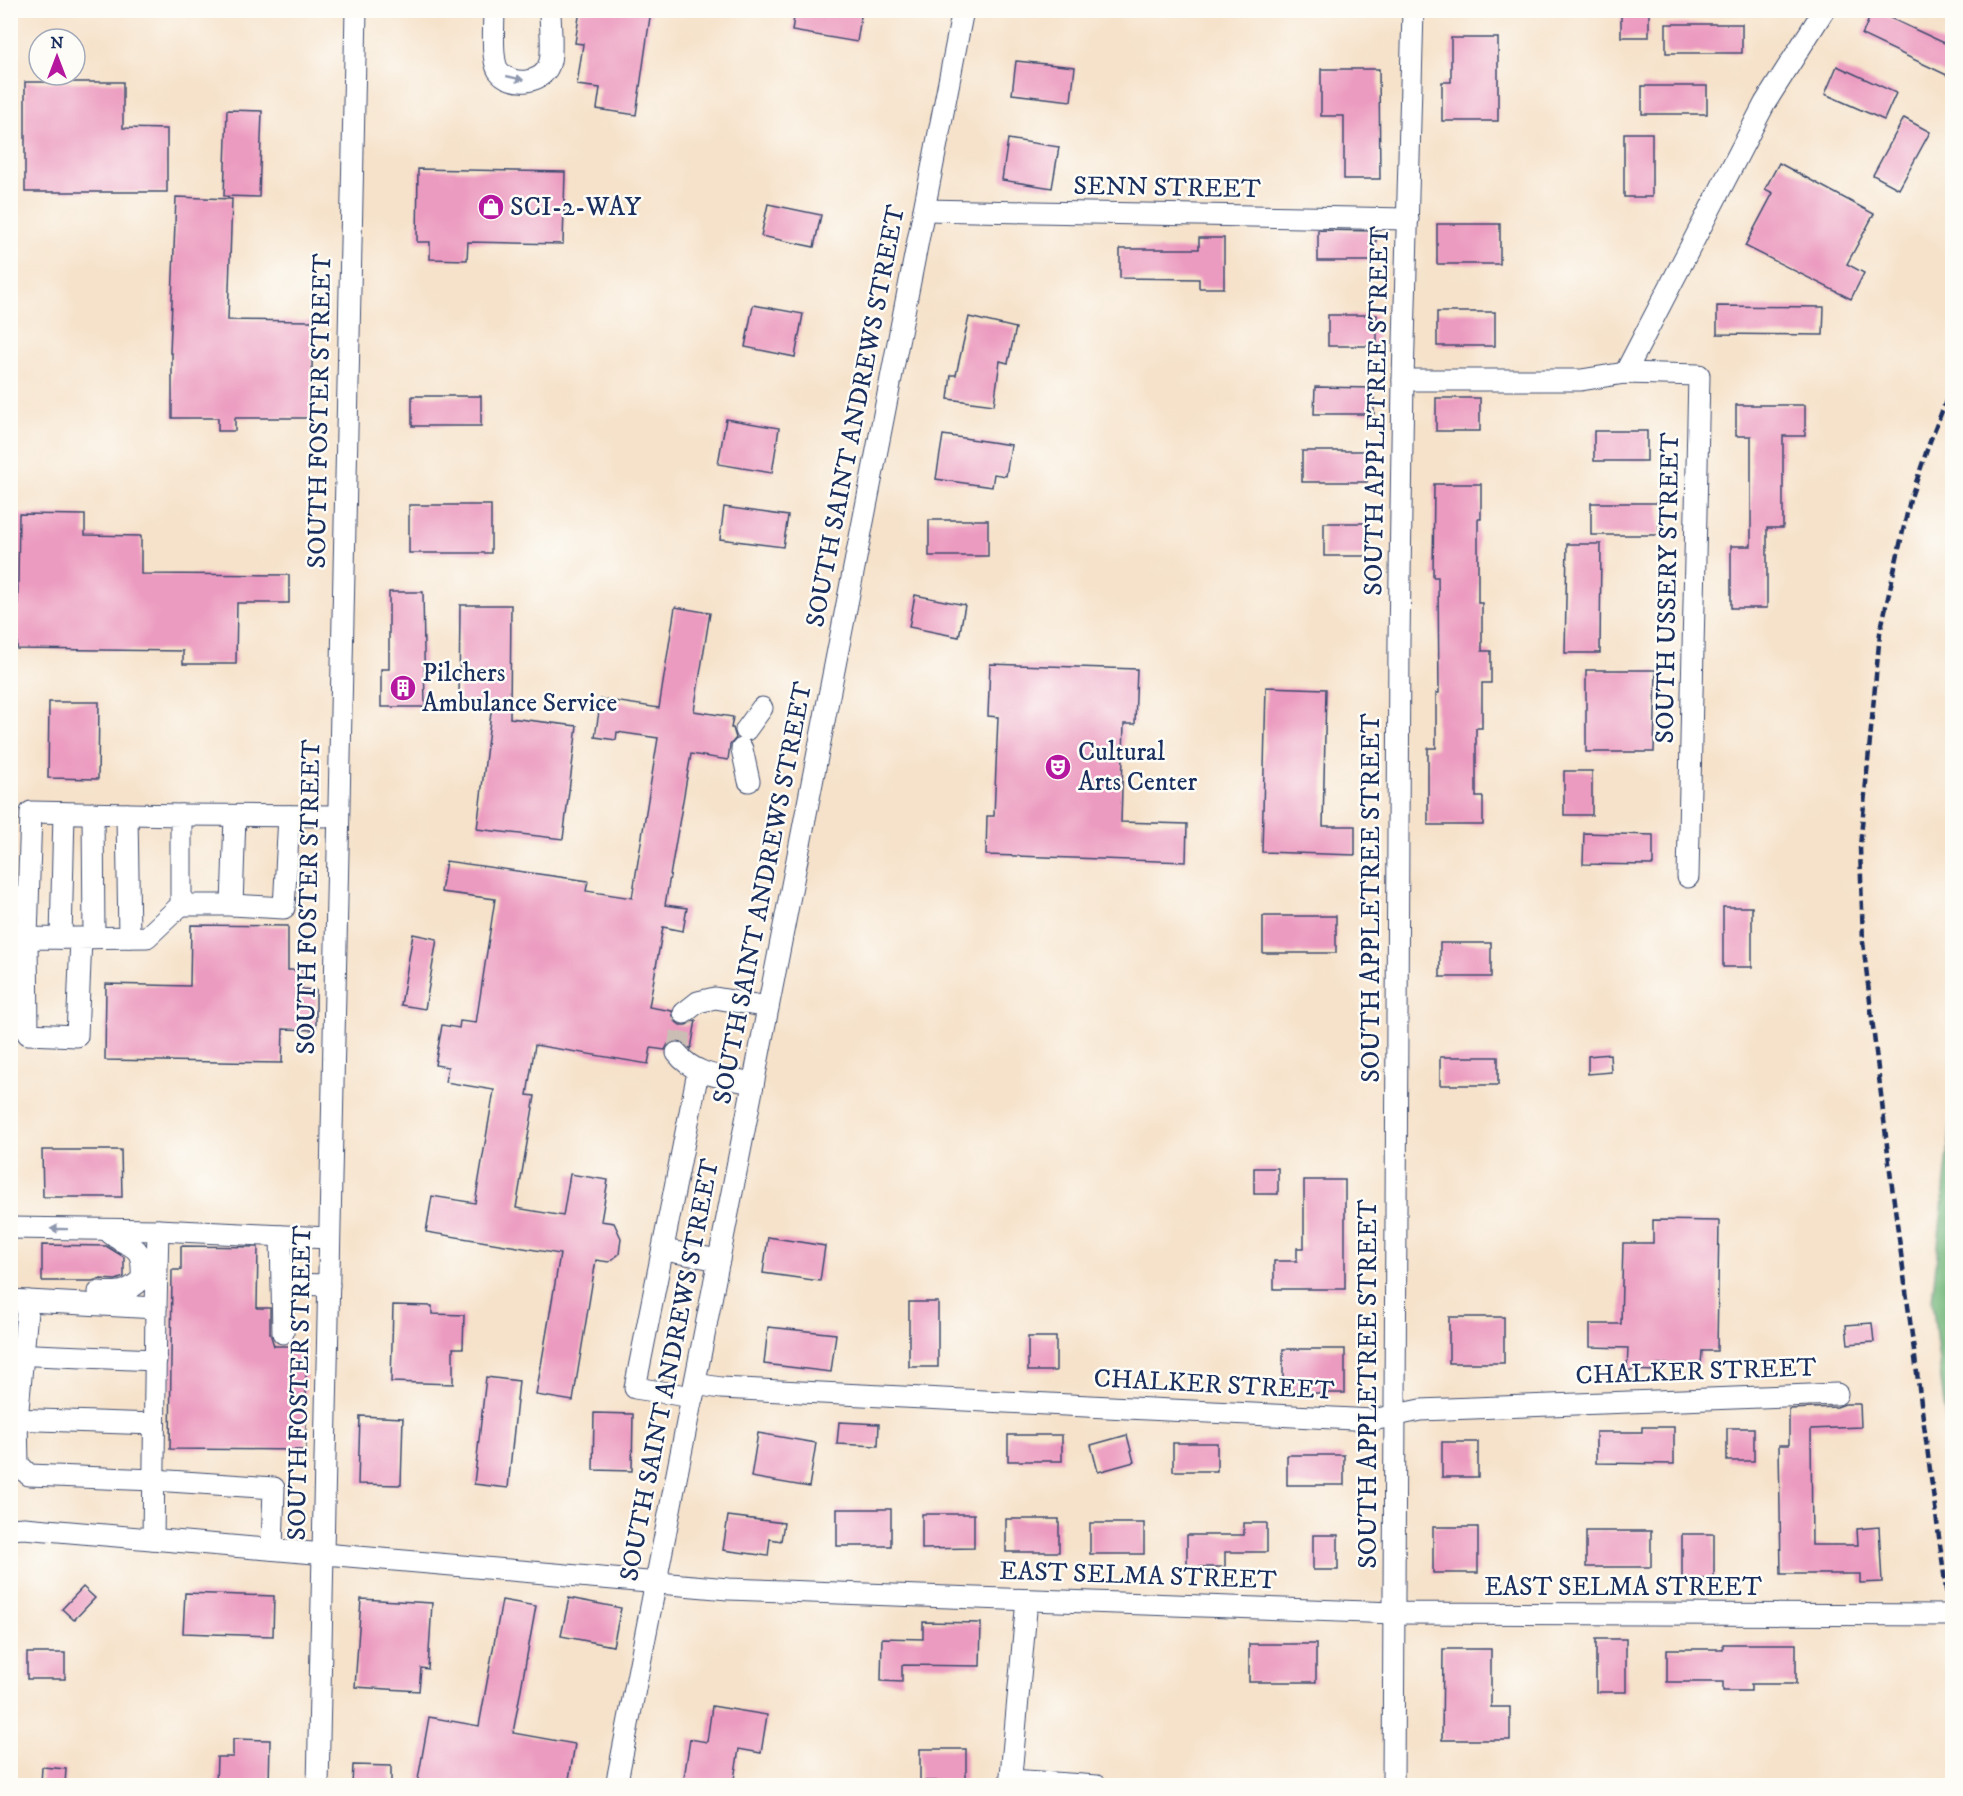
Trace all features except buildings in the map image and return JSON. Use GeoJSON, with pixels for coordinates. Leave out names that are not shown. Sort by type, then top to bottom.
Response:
{"type":"FeatureCollection","features":[{"type":"Feature","properties":{"kind":"street","name":"SOUTH FOSTER STREET"},"geometry":{"type":"LineString","coordinates":[[318,1785],[356,10]]}},
{"type":"Feature","properties":{"kind":"street"},"geometry":{"type":"LineString","coordinates":[[494,10],[497,68],[510,79],[528,81],[539,78],[546,72],[550,61],[550,10]]}},
{"type":"Feature","properties":{"kind":"street","name":"SOUTH SAINT ANDREWS STREET"},"geometry":{"type":"LineString","coordinates":[[616,1785],[963,10]]}},
{"type":"Feature","properties":{"kind":"street","name":"SOUTH APPLETREE STREET"},"geometry":{"type":"LineString","coordinates":[[1393,1785],[1399,640],[1413,10]]}},
{"type":"Feature","properties":{"kind":"street"},"geometry":{"type":"LineString","coordinates":[[1625,373],[1765,103],[1824,10]]}},
{"type":"Feature","properties":{"kind":"street","name":"SENN STREET"},"geometry":{"type":"LineString","coordinates":[[924,210],[1408,219]]}},
{"type":"Feature","properties":{"kind":"street","name":"SOUTH USSERY STREET"},"geometry":{"type":"LineString","coordinates":[[1403,380],[1581,380],[1625,373],[1699,375],[1688,877]]}},
{"type":"Feature","properties":{"kind":"street"},"geometry":{"type":"LineString","coordinates":[[749,781],[744,739],[762,708]]}},
{"type":"Feature","properties":{"kind":"street"},"geometry":{"type":"LineString","coordinates":[[93,813],[79,938],[77,1036],[27,1034],[19,938],[31,812],[338,816]]}},
{"type":"Feature","properties":{"kind":"street"},"geometry":{"type":"LineString","coordinates":[[64,813],[79,938]]}},
{"type":"Feature","properties":{"kind":"street"},"geometry":{"type":"LineString","coordinates":[[127,814],[129,937]]}},
{"type":"Feature","properties":{"kind":"street"},"geometry":{"type":"LineString","coordinates":[[181,815],[181,905]]}},
{"type":"Feature","properties":{"kind":"street"},"geometry":{"type":"LineString","coordinates":[[232,905],[235,816]]}},
{"type":"Feature","properties":{"kind":"street"},"geometry":{"type":"LineString","coordinates":[[19,938],[147,937],[181,905],[284,908],[289,816]]}},
{"type":"Feature","properties":{"kind":"street"},"geometry":{"type":"LineString","coordinates":[[684,1013],[698,1002],[715,998],[768,1007]]}},
{"type":"Feature","properties":{"kind":"street"},"geometry":{"type":"LineString","coordinates":[[677,1053],[685,1063],[698,1071],[753,1083]]}},
{"type":"Feature","properties":{"kind":"street"},"geometry":{"type":"LineString","coordinates":[[698,1071],[664,1250],[719,1260]]}},
{"type":"Feature","properties":{"kind":"street"},"geometry":{"type":"LineString","coordinates":[[10,1228],[158,1230],[329,1238]]}},
{"type":"Feature","properties":{"kind":"street"},"geometry":{"type":"LineString","coordinates":[[19,1300],[63,1290],[120,1293],[132,1288],[141,1280],[142,1262],[134,1246],[115,1238],[107,1230]]}},
{"type":"Feature","properties":{"kind":"street"},"geometry":{"type":"LineString","coordinates":[[153,1539],[158,1230]]}},
{"type":"Feature","properties":{"kind":"street"},"geometry":{"type":"LineString","coordinates":[[281,1236],[284,1333]]}},
{"type":"Feature","properties":{"kind":"street","name":"CHALKER STREET"},"geometry":{"type":"LineString","coordinates":[[664,1250],[635,1388],[694,1391],[721,1388],[1373,1420],[1432,1410],[1837,1394]]}},
{"type":"Feature","properties":{"kind":"street"},"geometry":{"type":"LineString","coordinates":[[283,1284],[329,1285]]}},
{"type":"Feature","properties":{"kind":"street"},"geometry":{"type":"LineString","coordinates":[[19,1300],[156,1308]]}},
{"type":"Feature","properties":{"kind":"street"},"geometry":{"type":"LineString","coordinates":[[19,1300],[14,1419],[18,1464],[29,1474],[274,1488],[272,1550]]}},
{"type":"Feature","properties":{"kind":"street"},"geometry":{"type":"LineString","coordinates":[[16,1355],[156,1359]]}},
{"type":"Feature","properties":{"kind":"street"},"geometry":{"type":"LineString","coordinates":[[14,1419],[154,1424]]}},
{"type":"Feature","properties":{"kind":"street","name":"EAST SELMA STREET"},"geometry":{"type":"LineString","coordinates":[[10,1529],[24,1528],[728,1589],[1394,1612],[1953,1615]]}},
{"type":"Feature","properties":{"kind":"street"},"geometry":{"type":"LineString","coordinates":[[1027,1600],[1010,1783],[1097,1785]]}},
{"type":"Feature","properties":{"kind":"green space"},"geometry":{"type":"Polygon","coordinates":[[[1952,1116],[1952,1465],[1951,1465],[1932,1301],[1952,1116]]]}},
{"type":"Feature","properties":{"kind":"tunnel"},"geometry":{"type":"LineString","coordinates":[[677,1053],[684,1013]]}},
{"type":"Feature","properties":{"kind":"railway"},"geometry":{"type":"LineString","coordinates":[[1952,386],[1910,500],[1880,633],[1860,847],[1863,942],[1891,1179],[1952,1634]]}},
{"type":"Feature","properties":{"kind":"place","name":"SCI-2-WAY"},"geometry":{"type":"Point","coordinates":[491,207]}},
{"type":"Feature","properties":{"kind":"place","name":"Pilchers Ambulance Service"},"geometry":{"type":"Point","coordinates":[403,688]}},
{"type":"Feature","properties":{"kind":"place","name":"Cultural Arts Center"},"geometry":{"type":"Point","coordinates":[1058,767]}}]}
